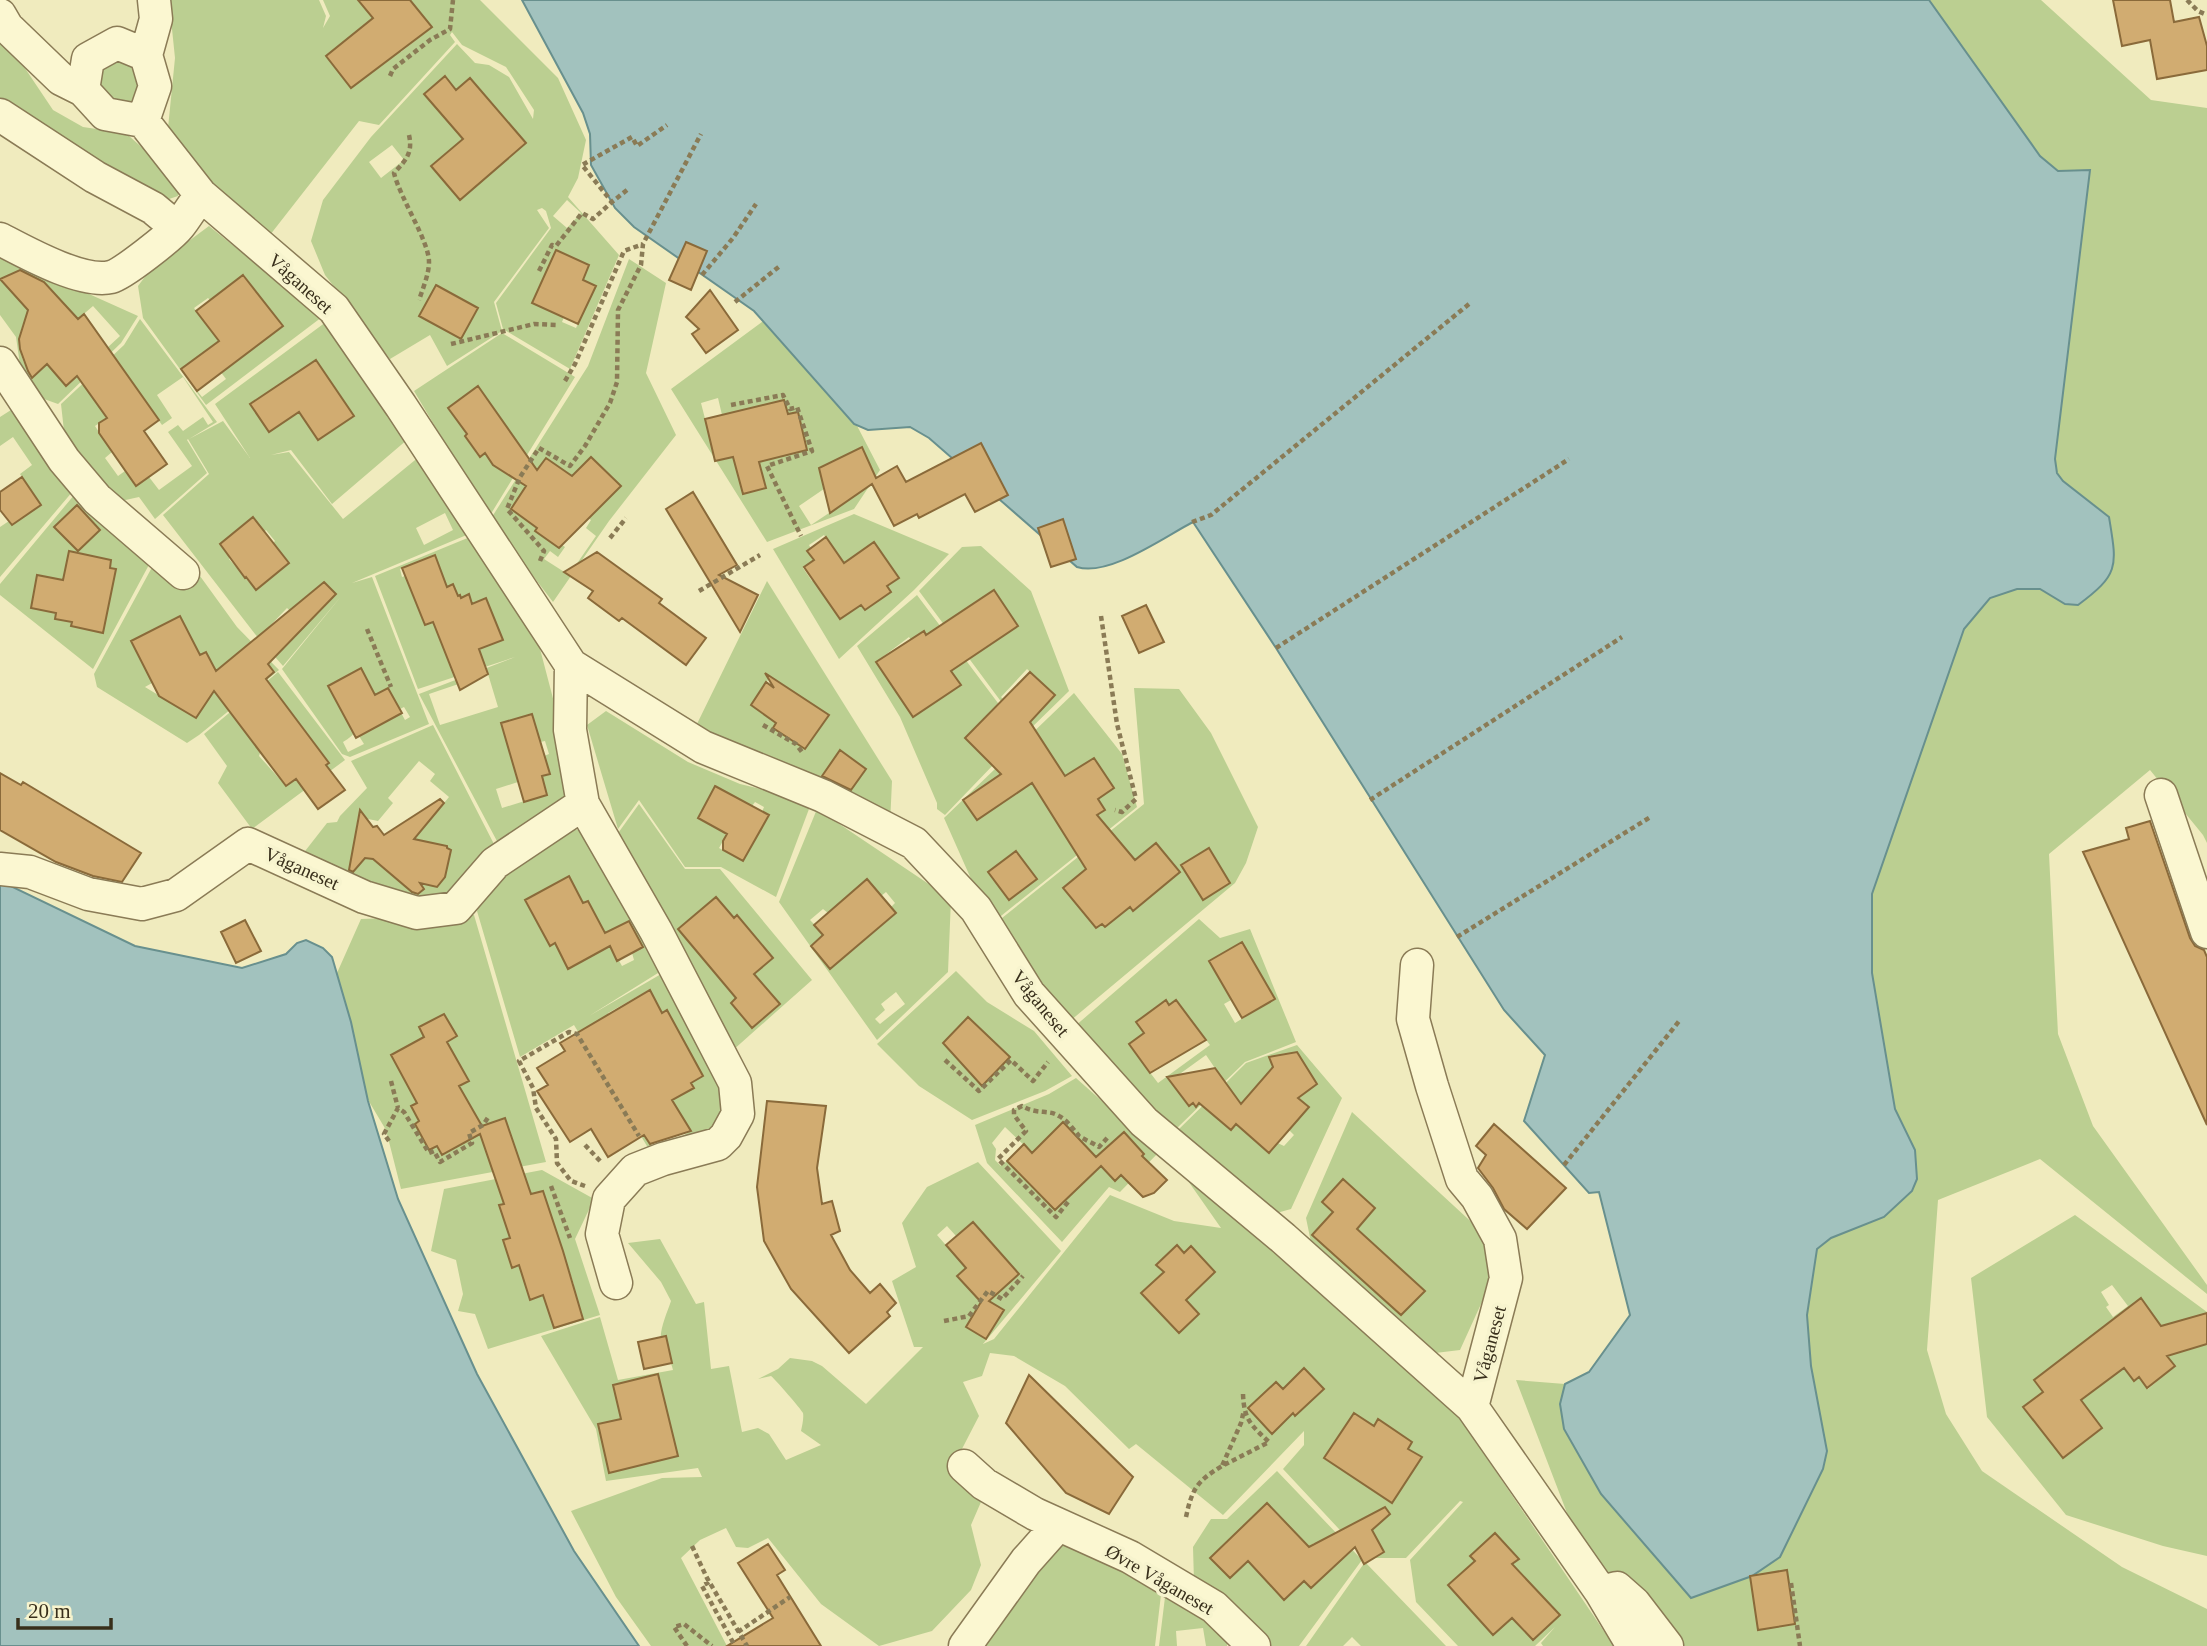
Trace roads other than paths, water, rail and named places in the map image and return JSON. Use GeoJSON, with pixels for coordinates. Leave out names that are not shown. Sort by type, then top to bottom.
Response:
{"type":"FeatureCollection","features":[{"type":"Feature","properties":{"kind":"street"},"geometry":{"type":"LineString","coordinates":[[0,15],[7,27],[61,79],[83,90],[105,114],[143,121],[155,86],[146,55],[156,19],[154,0]]}},
{"type":"Feature","properties":{"kind":"street"},"geometry":{"type":"LineString","coordinates":[[83,90],[88,59],[107,48],[117,43],[146,55]]}},
{"type":"Feature","properties":{"kind":"street"},"geometry":{"type":"LineString","coordinates":[[0,115],[95,177],[153,208],[177,228]]}},
{"type":"Feature","properties":{"kind":"street","name":"Våganeset"},"geometry":{"type":"LineString","coordinates":[[143,121],[201,195],[334,309],[571,665],[703,747],[823,796],[914,843],[976,909],[1029,994],[1144,1122],[1293,1247],[1472,1407],[1601,1592],[1633,1646]]}},
{"type":"Feature","properties":{"kind":"street"},"geometry":{"type":"LineString","coordinates":[[0,239],[49,264],[91,277],[110,277],[125,270],[177,228],[201,195]]}},
{"type":"Feature","properties":{"kind":"street"},"geometry":{"type":"LineString","coordinates":[[0,363],[64,460],[97,499],[183,573]]}},
{"type":"Feature","properties":{"kind":"street"},"geometry":{"type":"LineString","coordinates":[[571,665],[570,730],[583,804],[656,931],[736,1083],[738,1114],[726,1136],[718,1144],[635,1170],[609,1199],[602,1234],[615,1283]]}},
{"type":"Feature","properties":{"kind":"street"},"geometry":{"type":"LineString","coordinates":[[2161,796],[2207,932]]}},
{"type":"Feature","properties":{"kind":"street","name":"Våganeset"},"geometry":{"type":"LineString","coordinates":[[0,869],[30,872],[88,894],[142,904],[176,895],[248,844],[364,897],[417,913],[456,908],[495,863],[583,804]]}},
{"type":"Feature","properties":{"kind":"street","name":"Våganeset"},"geometry":{"type":"LineString","coordinates":[[1417,965],[1413,1018],[1428,1072],[1462,1179],[1477,1197],[1500,1239],[1506,1278],[1472,1407]]}},
{"type":"Feature","properties":{"kind":"street","name":"Øvre Våganeset"},"geometry":{"type":"LineString","coordinates":[[964,1466],[984,1483],[1035,1514],[1130,1558],[1214,1607],[1254,1646]]}},
{"type":"Feature","properties":{"kind":"street"},"geometry":{"type":"LineString","coordinates":[[965,1646],[1026,1561],[1058,1525]]}},
{"type":"Feature","properties":{"kind":"street"},"geometry":{"type":"LineString","coordinates":[[1601,1592],[1617,1588],[1626,1595],[1667,1646]]}},
{"type":"Feature","properties":{"kind":"water"},"geometry":{"type":"Polygon","coordinates":[[[522,0],[1929,0],[2040,156],[2058,171],[2090,170],[2055,459],[2057,473],[2063,481],[2109,517],[2114,558],[2112,568],[2102,585],[2078,605],[2065,604],[2040,589],[2017,589],[1990,598],[1964,629],[1872,894],[1872,973],[1895,1109],[1915,1150],[1917,1179],[1912,1191],[1884,1217],[1831,1238],[1817,1249],[1807,1315],[1811,1366],[1827,1451],[1823,1469],[1780,1557],[1752,1576],[1691,1598],[1601,1494],[1564,1429],[1560,1404],[1565,1384],[1589,1372],[1630,1315],[1599,1192],[1589,1193],[1524,1121],[1545,1055],[1504,1010],[1276,648],[1193,522],[1120,561],[1090,569],[1077,567],[929,438],[910,427],[868,430],[854,424],[754,311],[634,227],[615,208],[591,165],[590,134],[583,113],[522,0]]]}},
{"type":"Feature","properties":{"kind":"water"},"geometry":{"type":"Polygon","coordinates":[[[0,881],[135,946],[242,968],[286,954],[297,943],[306,940],[323,948],[332,957],[351,1022],[368,1101],[398,1199],[477,1374],[574,1551],[639,1646],[0,1646],[0,881]]]}}]}
